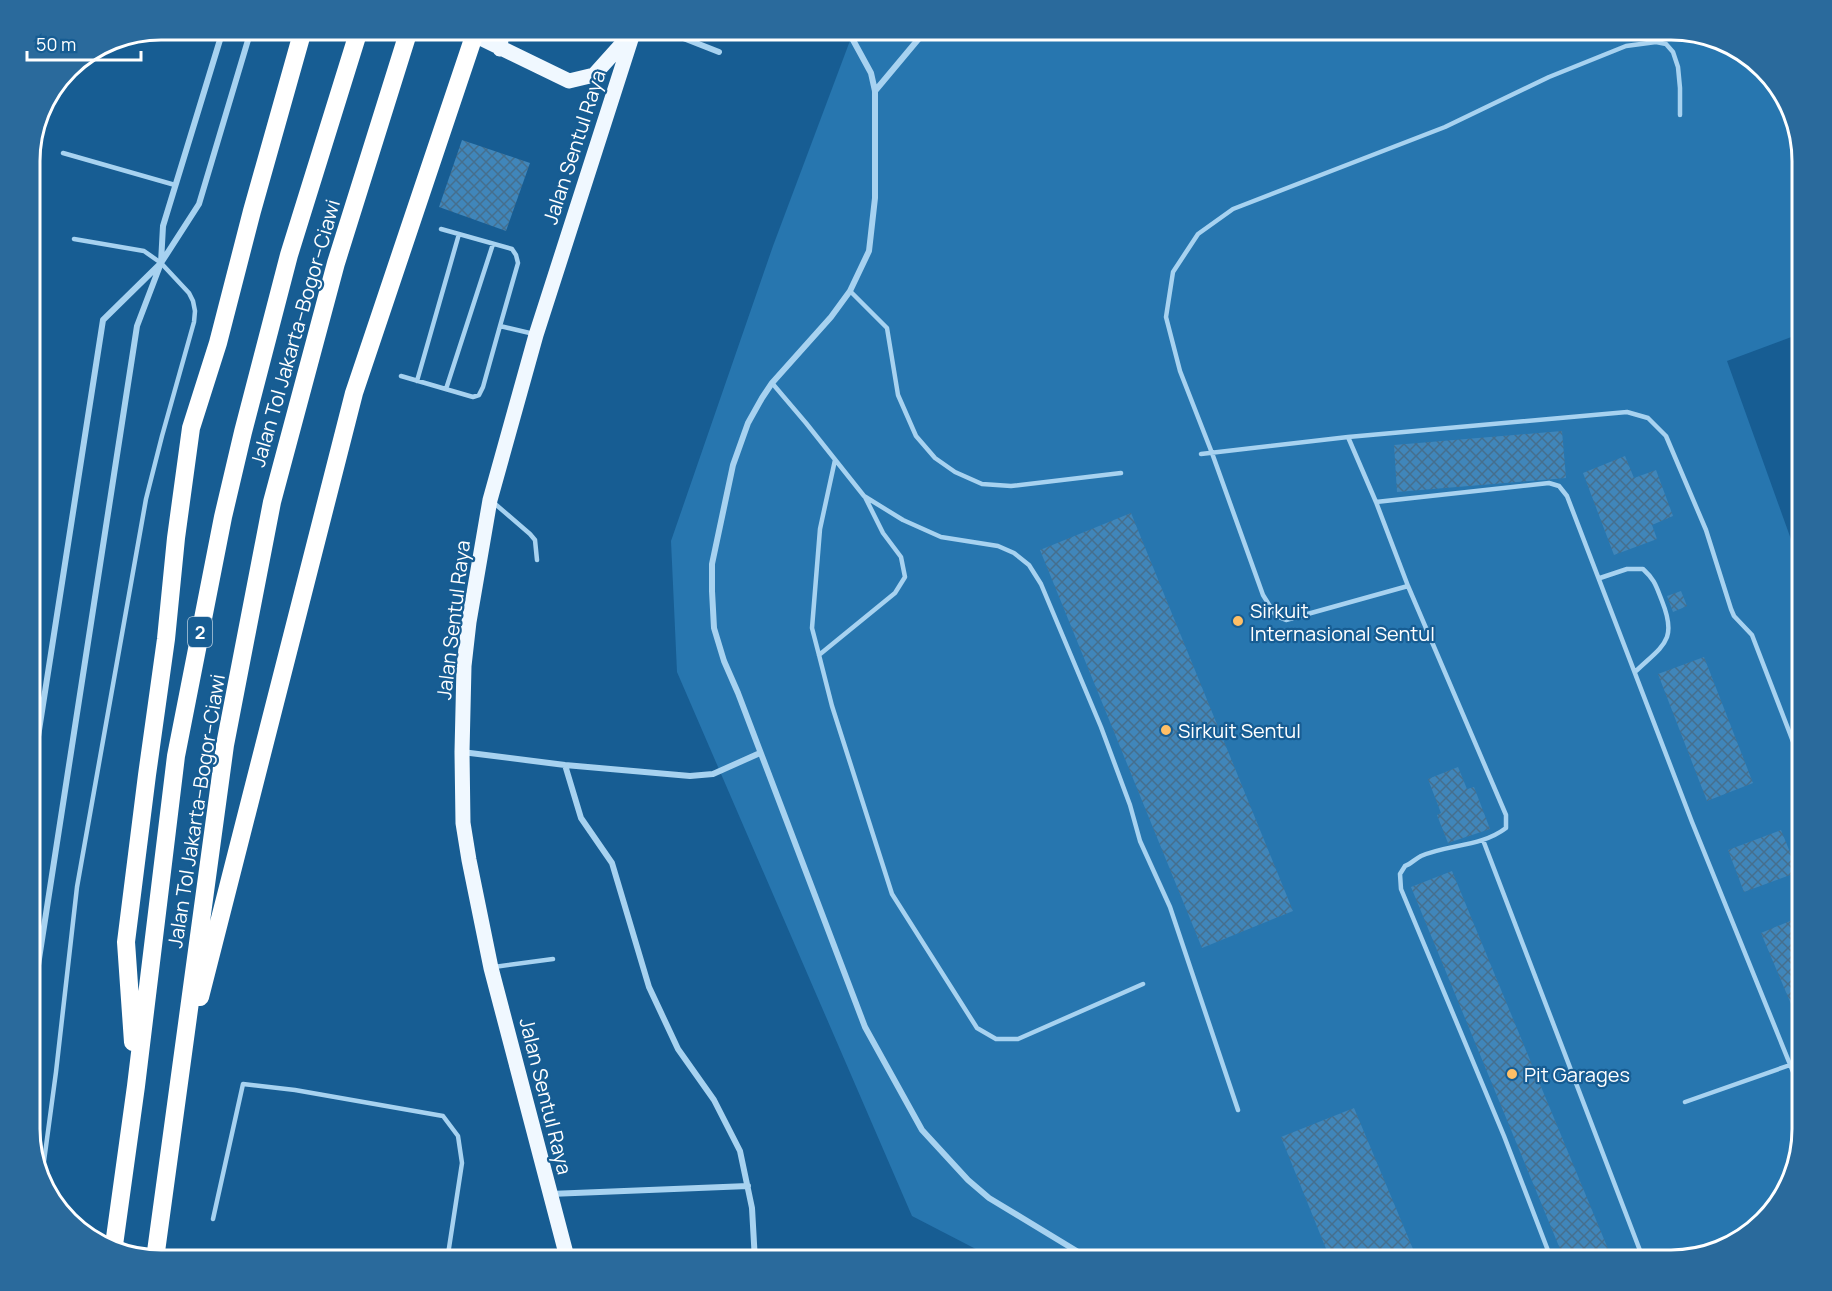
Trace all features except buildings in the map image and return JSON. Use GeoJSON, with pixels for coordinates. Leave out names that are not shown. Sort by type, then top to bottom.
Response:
{"type":"FeatureCollection","features":[{"type":"Feature","properties":{"kind":"highway"},"geometry":{"type":"LineString","coordinates":[[136,1086],[126,942],[191,428],[218,343],[300,40]]}},
{"type":"Feature","properties":{"kind":"highway","name":"Jalan Tol Jakarta–Bogor–Ciawi"},"geometry":{"type":"LineString","coordinates":[[115,1241],[176,756],[223,517],[289,255],[356,40]]}},
{"type":"Feature","properties":{"kind":"highway","name":"Jalan Tol Jakarta–Bogor–Ciawi"},"geometry":{"type":"LineString","coordinates":[[156,1250],[225,746],[272,502],[336,263],[406,40]]}},
{"type":"Feature","properties":{"kind":"highway"},"geometry":{"type":"LineString","coordinates":[[178,1086],[354,393],[467,40]]}},
{"type":"Feature","properties":{"kind":"main road"},"geometry":{"type":"LineString","coordinates":[[483,40],[568,81],[594,75],[625,40]]}},
{"type":"Feature","properties":{"kind":"main road"},"geometry":{"type":"LineString","coordinates":[[500,49],[501,40]]}},
{"type":"Feature","properties":{"kind":"main road","name":"Jalan Sentul Raya"},"geometry":{"type":"LineString","coordinates":[[565,1250],[491,968],[463,823],[464,666],[469,622],[490,500],[536,335],[631,40]]}},
{"type":"Feature","properties":{"kind":"street"},"geometry":{"type":"LineString","coordinates":[[41,945],[137,326],[160,263],[163,226],[220,40]]}},
{"type":"Feature","properties":{"kind":"street"},"geometry":{"type":"LineString","coordinates":[[41,717],[103,320],[160,263],[199,204],[248,40]]}},
{"type":"Feature","properties":{"kind":"street"},"geometry":{"type":"LineString","coordinates":[[688,40],[719,52]]}},
{"type":"Feature","properties":{"kind":"street"},"geometry":{"type":"LineString","coordinates":[[853,40],[871,73],[875,91],[875,198],[868,251],[850,291],[831,317],[772,383],[748,423],[733,465],[712,564],[714,628],[724,661],[865,1028],[922,1130],[968,1180],[989,1198],[1076,1250]]}},
{"type":"Feature","properties":{"kind":"street"},"geometry":{"type":"LineString","coordinates":[[875,91],[918,40]]}},
{"type":"Feature","properties":{"kind":"street"},"geometry":{"type":"LineString","coordinates":[[462,752],[565,765],[690,776],[713,774],[760,753]]}},
{"type":"Feature","properties":{"kind":"street"},"geometry":{"type":"LineString","coordinates":[[565,765],[581,818],[612,863],[650,987],[678,1049],[714,1100],[740,1151],[752,1208],[754,1250]]}},
{"type":"Feature","properties":{"kind":"street"},"geometry":{"type":"LineString","coordinates":[[550,1194],[748,1186]]}},
{"type":"Feature","properties":{"kind":"lane"},"geometry":{"type":"LineString","coordinates":[[1408,586],[1286,620],[1276,616],[1263,595],[1180,371],[1166,317],[1173,272],[1198,234],[1233,209],[1445,127],[1550,77],[1626,46],[1656,42],[1666,44],[1673,52],[1678,67],[1680,115]]}},
{"type":"Feature","properties":{"kind":"lane"},"geometry":{"type":"LineString","coordinates":[[63,153],[175,185]]}},
{"type":"Feature","properties":{"kind":"lane"},"geometry":{"type":"LineString","coordinates":[[401,376],[473,398],[478,395],[483,387],[518,263],[512,249],[441,228]]}},
{"type":"Feature","properties":{"kind":"lane"},"geometry":{"type":"LineString","coordinates":[[417,381],[459,234]]}},
{"type":"Feature","properties":{"kind":"lane"},"geometry":{"type":"LineString","coordinates":[[44,1158],[81,864],[146,499],[194,322],[195,311],[189,293],[160,263],[144,251],[74,239]]}},
{"type":"Feature","properties":{"kind":"lane"},"geometry":{"type":"LineString","coordinates":[[446,389],[493,244]]}},
{"type":"Feature","properties":{"kind":"lane"},"geometry":{"type":"LineString","coordinates":[[850,291],[887,328],[898,395],[916,436],[935,458],[955,472],[982,484],[1011,486],[1121,473]]}},
{"type":"Feature","properties":{"kind":"lane"},"geometry":{"type":"LineString","coordinates":[[500,326],[536,335]]}},
{"type":"Feature","properties":{"kind":"lane"},"geometry":{"type":"LineString","coordinates":[[772,383],[864,496],[883,533],[901,557],[905,577],[895,593],[819,655]]}},
{"type":"Feature","properties":{"kind":"lane"},"geometry":{"type":"LineString","coordinates":[[1201,454],[1348,437],[1627,412],[1648,418],[1666,436],[1706,530],[1731,609],[1734,616],[1752,635],[1792,739]]}},
{"type":"Feature","properties":{"kind":"lane"},"geometry":{"type":"LineString","coordinates":[[1348,437],[1408,586],[1506,815],[1506,828],[1499,834],[1420,857],[1405,866],[1400,874],[1401,889],[1504,1136],[1548,1250]]}},
{"type":"Feature","properties":{"kind":"lane"},"geometry":{"type":"LineString","coordinates":[[835,460],[820,529],[812,628],[832,706],[892,894],[977,1028],[996,1039],[1018,1039],[1143,984]]}},
{"type":"Feature","properties":{"kind":"lane"},"geometry":{"type":"LineString","coordinates":[[1376,502],[1549,483],[1559,486],[1567,496],[1692,822],[1792,1070]]}},
{"type":"Feature","properties":{"kind":"lane"},"geometry":{"type":"LineString","coordinates":[[864,496],[903,520],[941,537],[998,546],[1029,565],[1041,584],[1101,727],[1130,805],[1140,841],[1170,907],[1238,1110]]}},
{"type":"Feature","properties":{"kind":"lane"},"geometry":{"type":"LineString","coordinates":[[490,500],[535,540],[537,560]]}},
{"type":"Feature","properties":{"kind":"lane"},"geometry":{"type":"LineString","coordinates":[[1599,578],[1627,569],[1643,569],[1653,578],[1669,618],[1670,630],[1664,644],[1635,672]]}},
{"type":"Feature","properties":{"kind":"lane"},"geometry":{"type":"LineString","coordinates":[[1484,840],[1640,1250]]}},
{"type":"Feature","properties":{"kind":"lane"},"geometry":{"type":"LineString","coordinates":[[491,968],[553,959]]}},
{"type":"Feature","properties":{"kind":"lane"},"geometry":{"type":"LineString","coordinates":[[1684,1102],[1790,1065]]}},
{"type":"Feature","properties":{"kind":"lane"},"geometry":{"type":"LineString","coordinates":[[213,1219],[243,1084],[295,1090],[443,1116],[458,1136],[462,1163],[449,1250]]}},
{"type":"Feature","properties":{"kind":"shaded area","name":"Sirkuit Internasional Sentul"},"geometry":{"type":"Polygon","coordinates":[[[850,40],[1670,40],[1694,43],[1724,53],[1756,76],[1779,108],[1789,138],[1792,162],[1792,337],[1727,361],[1792,542],[1792,1130],[1785,1168],[1775,1190],[1761,1209],[1738,1230],[1724,1238],[1694,1248],[1678,1250],[978,1250],[912,1216],[677,672],[671,541],[773,246],[850,40]]]}},
{"type":"Feature","properties":{"kind":"place","name":"Sirkuit Internasional Sentul"},"geometry":{"type":"Point","coordinates":[1238,621]}},
{"type":"Feature","properties":{"kind":"place","name":"Sirkuit Sentul"},"geometry":{"type":"Point","coordinates":[1166,730]}},
{"type":"Feature","properties":{"kind":"place","name":"Pit Garages"},"geometry":{"type":"Point","coordinates":[1512,1074]}}]}
